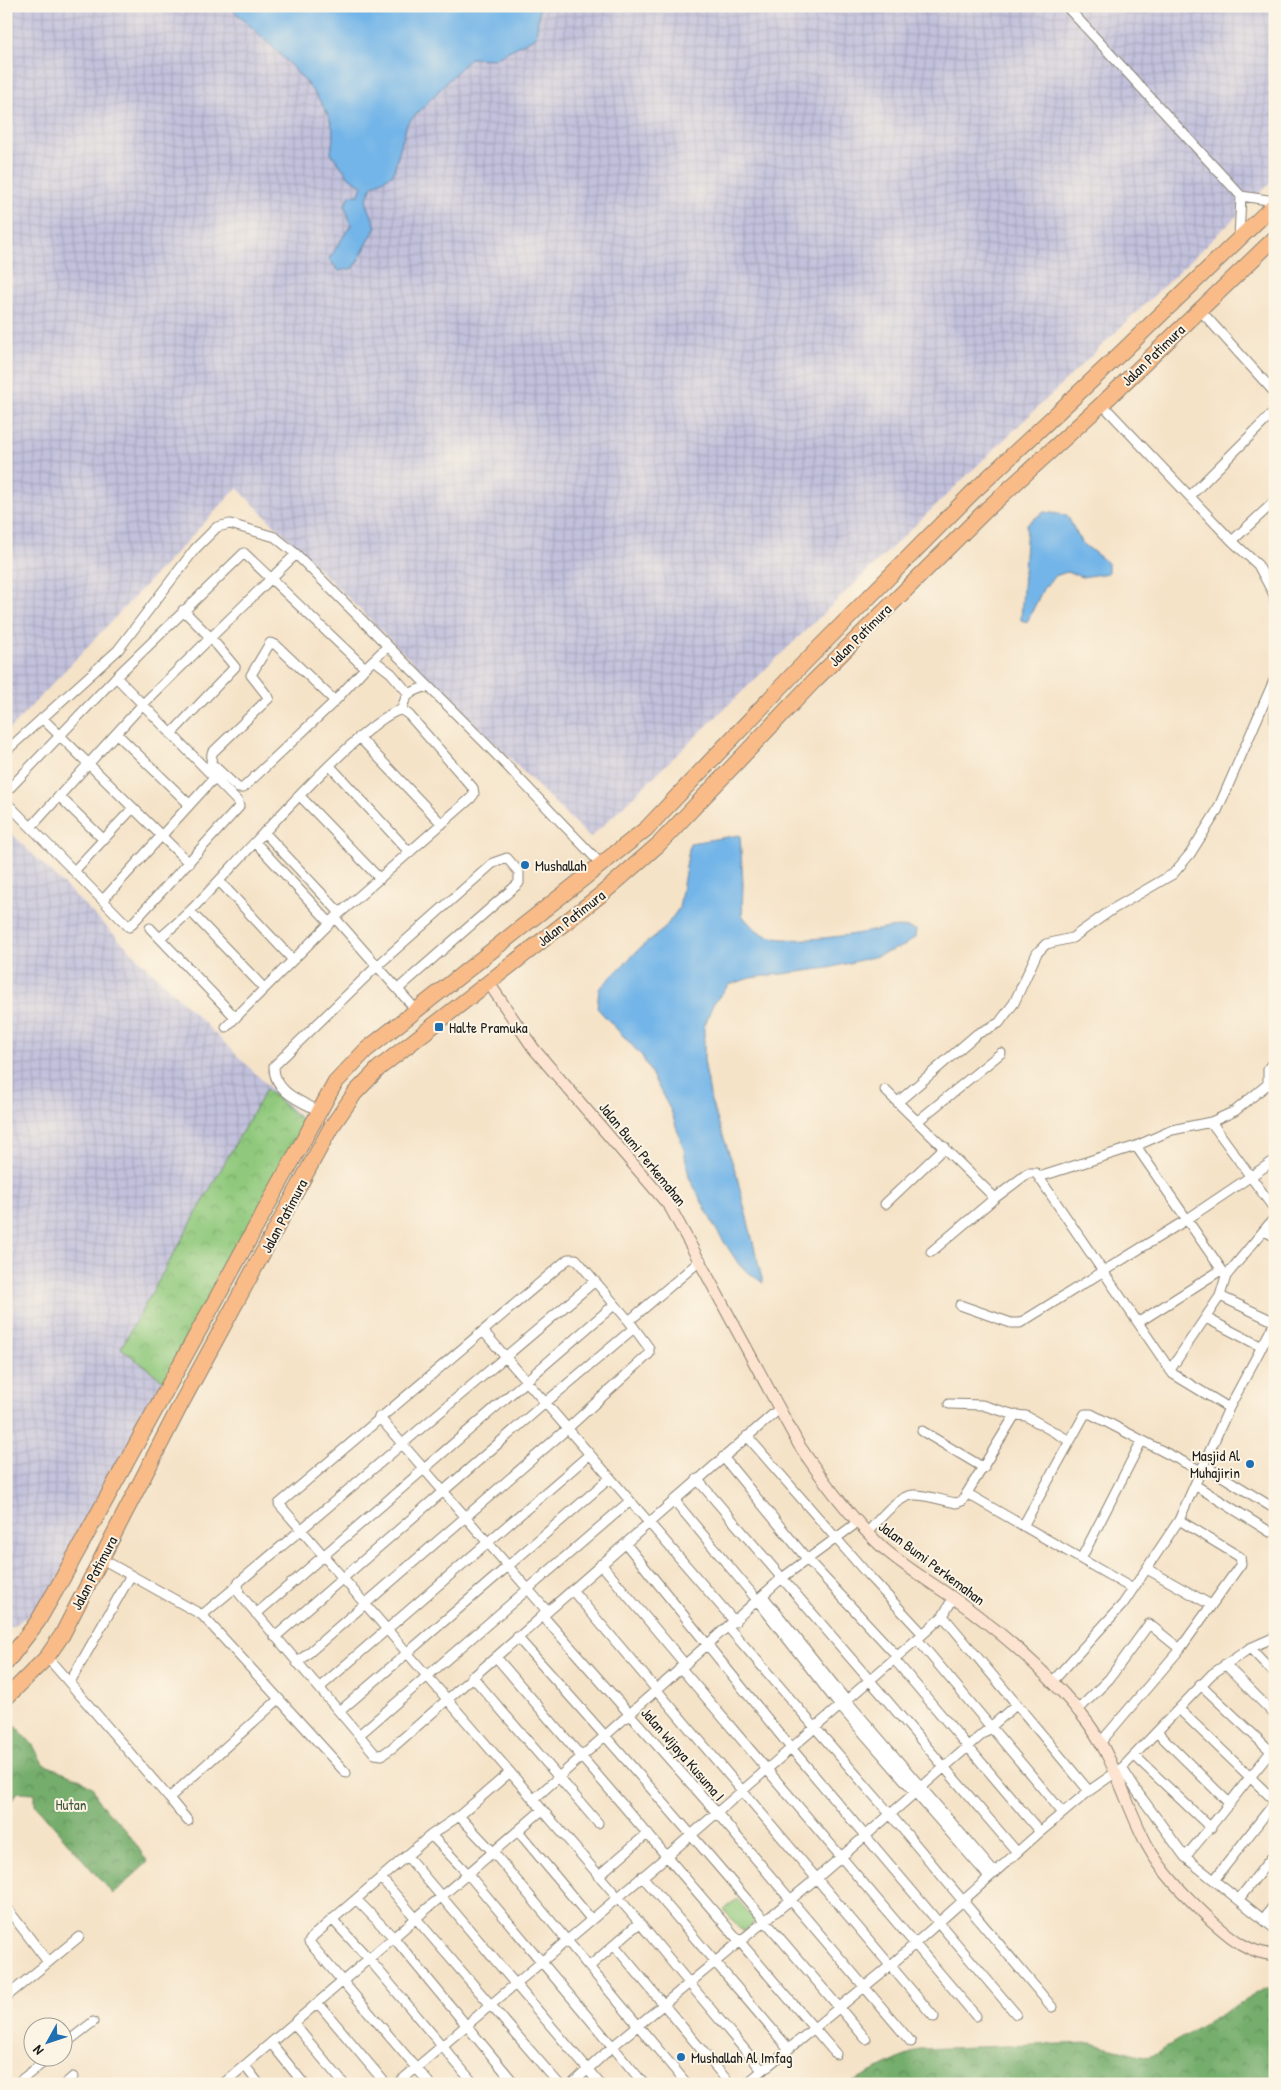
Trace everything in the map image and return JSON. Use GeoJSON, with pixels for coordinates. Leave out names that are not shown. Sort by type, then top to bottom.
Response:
{"type":"FeatureCollection","features":[{"type":"Feature","properties":{"kind":"highway","name":"Jalan Patimura"},"geometry":{"type":"LineString","coordinates":[[7,1661],[38,1621],[61,1581],[335,1083],[366,1050],[646,829],[799,668],[972,494],[1184,292],[1275,202]]}},
{"type":"Feature","properties":{"kind":"highway","name":"Jalan Patimura"},"geometry":{"type":"LineString","coordinates":[[6,1698],[47,1657],[62,1635],[182,1402],[260,1262],[330,1129],[355,1093],[378,1068],[604,893],[659,844],[827,668],[986,510],[1102,404],[1275,238]]}},
{"type":"Feature","properties":{"kind":"highway"},"geometry":{"type":"LineString","coordinates":[[1184,292],[1200,310]]}},
{"type":"Feature","properties":{"kind":"highway"},"geometry":{"type":"LineString","coordinates":[[243,1253],[260,1262]]}},
{"type":"Feature","properties":{"kind":"street"},"geometry":{"type":"LineString","coordinates":[[1066,6],[1241,196],[1275,202]]}},
{"type":"Feature","properties":{"kind":"street"},"geometry":{"type":"LineString","coordinates":[[1239,238],[1241,196]]}},
{"type":"Feature","properties":{"kind":"street"},"geometry":{"type":"LineString","coordinates":[[1200,310],[1275,393]]}},
{"type":"Feature","properties":{"kind":"street"},"geometry":{"type":"LineString","coordinates":[[1102,404],[1232,541],[1258,565],[1274,598]]}},
{"type":"Feature","properties":{"kind":"street"},"geometry":{"type":"LineString","coordinates":[[1190,496],[1275,411]]}},
{"type":"Feature","properties":{"kind":"street"},"geometry":{"type":"LineString","coordinates":[[1232,541],[1275,500]]}},
{"type":"Feature","properties":{"kind":"street"},"geometry":{"type":"LineString","coordinates":[[6,751],[118,650],[184,562],[217,526],[230,524],[275,537],[296,554],[500,758],[601,864]]}},
{"type":"Feature","properties":{"kind":"street"},"geometry":{"type":"LineString","coordinates":[[6,792],[116,677],[242,553],[247,554],[364,668]]}},
{"type":"Feature","properties":{"kind":"street"},"geometry":{"type":"LineString","coordinates":[[32,826],[142,706],[296,554]]}},
{"type":"Feature","properties":{"kind":"street"},"geometry":{"type":"LineString","coordinates":[[171,734],[235,669],[211,638],[183,610]]}},
{"type":"Feature","properties":{"kind":"street"},"geometry":{"type":"LineString","coordinates":[[335,701],[276,645],[270,643],[251,675],[268,698],[212,753],[211,763],[241,789],[335,701],[364,668],[388,646]]}},
{"type":"Feature","properties":{"kind":"street"},"geometry":{"type":"LineString","coordinates":[[374,660],[391,673],[409,694]]}},
{"type":"Feature","properties":{"kind":"street"},"geometry":{"type":"LineString","coordinates":[[6,802],[32,826],[129,927],[239,807],[238,802],[142,706],[116,677]]}},
{"type":"Feature","properties":{"kind":"street"},"geometry":{"type":"LineString","coordinates":[[898,1102],[977,1034],[999,1023],[1014,1003],[1037,953],[1046,944],[1072,938],[1113,909],[1173,874],[1190,854],[1217,811],[1275,678]]}},
{"type":"Feature","properties":{"kind":"street"},"geometry":{"type":"LineString","coordinates":[[402,710],[404,700],[409,694],[427,686]]}},
{"type":"Feature","properties":{"kind":"street"},"geometry":{"type":"LineString","coordinates":[[160,938],[190,911],[254,842],[359,736],[392,712],[402,710]]}},
{"type":"Feature","properties":{"kind":"street"},"geometry":{"type":"LineString","coordinates":[[226,1027],[335,918],[471,798],[474,791],[402,710]]}},
{"type":"Feature","properties":{"kind":"street"},"geometry":{"type":"LineString","coordinates":[[1275,714],[1275,722]]}},
{"type":"Feature","properties":{"kind":"street"},"geometry":{"type":"LineString","coordinates":[[42,718],[189,863]]}},
{"type":"Feature","properties":{"kind":"street"},"geometry":{"type":"LineString","coordinates":[[117,734],[188,804]]}},
{"type":"Feature","properties":{"kind":"street"},"geometry":{"type":"LineString","coordinates":[[359,736],[442,824]]}},
{"type":"Feature","properties":{"kind":"street"},"geometry":{"type":"LineString","coordinates":[[330,766],[410,853]]}},
{"type":"Feature","properties":{"kind":"street"},"geometry":{"type":"LineString","coordinates":[[103,900],[188,804],[214,778]]}},
{"type":"Feature","properties":{"kind":"street"},"geometry":{"type":"LineString","coordinates":[[59,796],[103,839]]}},
{"type":"Feature","properties":{"kind":"street"},"geometry":{"type":"LineString","coordinates":[[300,796],[380,879]]}},
{"type":"Feature","properties":{"kind":"street"},"geometry":{"type":"LineString","coordinates":[[75,870],[133,808]]}},
{"type":"Feature","properties":{"kind":"street"},"geometry":{"type":"LineString","coordinates":[[264,832],[335,918],[416,1010]]}},
{"type":"Feature","properties":{"kind":"street"},"geometry":{"type":"LineString","coordinates":[[254,842],[335,918]]}},
{"type":"Feature","properties":{"kind":"street"},"geometry":{"type":"LineString","coordinates":[[319,1111],[292,1097],[279,1084],[274,1076],[274,1066],[377,966],[492,863],[507,858],[519,872],[519,883],[398,988]]}},
{"type":"Feature","properties":{"kind":"street"},"geometry":{"type":"LineString","coordinates":[[219,881],[293,960]]}},
{"type":"Feature","properties":{"kind":"street"},"geometry":{"type":"LineString","coordinates":[[190,911],[264,988]]}},
{"type":"Feature","properties":{"kind":"street"},"geometry":{"type":"LineString","coordinates":[[150,928],[235,1017]]}},
{"type":"Feature","properties":{"kind":"street","name":"Jalan Bumi Perkemahan"},"geometry":{"type":"LineString","coordinates":[[488,982],[534,1049],[670,1208],[701,1260],[725,1310],[780,1409],[824,1482],[867,1533],[901,1562],[954,1598],[993,1628],[1052,1682],[1077,1711],[1119,1771],[1148,1846],[1168,1877],[1221,1929],[1241,1945],[1254,1951],[1275,1955]]}},
{"type":"Feature","properties":{"kind":"street"},"geometry":{"type":"LineString","coordinates":[[919,1120],[1001,1053]]}},
{"type":"Feature","properties":{"kind":"street"},"geometry":{"type":"LineString","coordinates":[[1040,1177],[1136,1146],[1172,1130],[1211,1122],[1235,1111],[1272,1087],[1268,1069],[1275,1059]]}},
{"type":"Feature","properties":{"kind":"street"},"geometry":{"type":"LineString","coordinates":[[886,1090],[919,1120],[995,1198]]}},
{"type":"Feature","properties":{"kind":"street"},"geometry":{"type":"LineString","coordinates":[[1211,1122],[1275,1210]]}},
{"type":"Feature","properties":{"kind":"street"},"geometry":{"type":"LineString","coordinates":[[1136,1146],[1224,1273],[1220,1296],[1170,1370]]}},
{"type":"Feature","properties":{"kind":"street"},"geometry":{"type":"LineString","coordinates":[[885,1204],[945,1147]]}},
{"type":"Feature","properties":{"kind":"street"},"geometry":{"type":"LineString","coordinates":[[960,1306],[1011,1323],[1020,1323],[1105,1272],[1275,1160]]}},
{"type":"Feature","properties":{"kind":"street"},"geometry":{"type":"LineString","coordinates":[[931,1252],[995,1198],[1032,1172],[1040,1177],[1173,1374],[1229,1408]]}},
{"type":"Feature","properties":{"kind":"street"},"geometry":{"type":"LineString","coordinates":[[1139,1322],[1224,1273],[1264,1231],[1275,1216]]}},
{"type":"Feature","properties":{"kind":"street"},"geometry":{"type":"LineString","coordinates":[[1264,1231],[1275,1237]]}},
{"type":"Feature","properties":{"kind":"street"},"geometry":{"type":"LineString","coordinates":[[297,1663],[365,1604],[466,1517],[649,1354],[649,1348],[632,1325],[579,1261],[571,1258],[484,1332],[379,1417],[278,1504],[365,1604],[386,1630],[510,1772],[598,1876],[617,1897],[762,2070]]}},
{"type":"Feature","properties":{"kind":"street"},"geometry":{"type":"LineString","coordinates":[[275,1637],[545,1403],[701,1260]]}},
{"type":"Feature","properties":{"kind":"street"},"geometry":{"type":"LineString","coordinates":[[202,1615],[595,1281]]}},
{"type":"Feature","properties":{"kind":"street"},"geometry":{"type":"LineString","coordinates":[[1052,1682],[1133,1590],[1179,1520],[1229,1408],[1275,1322],[1220,1296]]}},
{"type":"Feature","properties":{"kind":"street"},"geometry":{"type":"LineString","coordinates":[[256,1614],[614,1305]]}},
{"type":"Feature","properties":{"kind":"street"},"geometry":{"type":"LineString","coordinates":[[1206,1318],[1262,1347]]}},
{"type":"Feature","properties":{"kind":"street"},"geometry":{"type":"LineString","coordinates":[[484,1332],[649,1523],[815,1726],[1052,2007]]}},
{"type":"Feature","properties":{"kind":"street"},"geometry":{"type":"LineString","coordinates":[[949,1404],[982,1405],[1015,1415],[1026,1416],[1070,1441]]}},
{"type":"Feature","properties":{"kind":"street"},"geometry":{"type":"LineString","coordinates":[[237,1586],[239,1592],[256,1614],[375,1754],[384,1754],[496,1657],[516,1637],[626,1544],[780,1409]]}},
{"type":"Feature","properties":{"kind":"street"},"geometry":{"type":"LineString","coordinates":[[1023,1526],[1084,1415],[1088,1413],[1141,1442],[1203,1468],[1275,1509]]}},
{"type":"Feature","properties":{"kind":"street"},"geometry":{"type":"LineString","coordinates":[[867,1533],[887,1510],[908,1496],[919,1496],[956,1503],[968,1494],[1015,1415]]}},
{"type":"Feature","properties":{"kind":"street","name":"Jalan Wijaya Kusuma I"},"geometry":{"type":"LineString","coordinates":[[379,1417],[528,1589],[544,1613],[629,1713],[717,1813],[912,2042]]}},
{"type":"Feature","properties":{"kind":"street"},"geometry":{"type":"LineString","coordinates":[[922,1431],[984,1468]]}},
{"type":"Feature","properties":{"kind":"street"},"geometry":{"type":"LineString","coordinates":[[747,1436],[920,1636],[991,1726],[1064,1813]]}},
{"type":"Feature","properties":{"kind":"street"},"geometry":{"type":"LineString","coordinates":[[1081,1559],[1141,1442]]}},
{"type":"Feature","properties":{"kind":"street"},"geometry":{"type":"LineString","coordinates":[[319,1688],[589,1454]]}},
{"type":"Feature","properties":{"kind":"street"},"geometry":{"type":"LineString","coordinates":[[723,1457],[807,1559],[896,1658],[1040,1832]]}},
{"type":"Feature","properties":{"kind":"street"},"geometry":{"type":"LineString","coordinates":[[340,1711],[610,1478]]}},
{"type":"Feature","properties":{"kind":"street"},"geometry":{"type":"LineString","coordinates":[[698,1479],[1017,1852]]}},
{"type":"Feature","properties":{"kind":"street"},"geometry":{"type":"LineString","coordinates":[[1195,1485],[1270,1532]]}},
{"type":"Feature","properties":{"kind":"street"},"geometry":{"type":"LineString","coordinates":[[968,1494],[1133,1590]]}},
{"type":"Feature","properties":{"kind":"street"},"geometry":{"type":"LineString","coordinates":[[674,1500],[761,1599],[843,1702],[991,1874]]}},
{"type":"Feature","properties":{"kind":"street"},"geometry":{"type":"LineString","coordinates":[[359,1735],[630,1501]]}},
{"type":"Feature","properties":{"kind":"street"},"geometry":{"type":"LineString","coordinates":[[1100,1743],[1180,1650],[1241,1561],[1240,1557],[1179,1520]]}},
{"type":"Feature","properties":{"kind":"street"},"geometry":{"type":"LineString","coordinates":[[533,1800],[682,1665],[732,1625],[782,1578],[858,1522]]}},
{"type":"Feature","properties":{"kind":"street"},"geometry":{"type":"LineString","coordinates":[[626,1544],[791,1748],[1016,2014]]}},
{"type":"Feature","properties":{"kind":"street"},"geometry":{"type":"LineString","coordinates":[[102,1559],[202,1615],[346,1773]]}},
{"type":"Feature","properties":{"kind":"street"},"geometry":{"type":"LineString","coordinates":[[601,1564],[767,1770],[976,2016]]}},
{"type":"Feature","properties":{"kind":"street"},"geometry":{"type":"LineString","coordinates":[[1147,1569],[1211,1605]]}},
{"type":"Feature","properties":{"kind":"street"},"geometry":{"type":"LineString","coordinates":[[70,1682],[131,1575]]}},
{"type":"Feature","properties":{"kind":"street"},"geometry":{"type":"LineString","coordinates":[[572,1590],[934,2017]]}},
{"type":"Feature","properties":{"kind":"street"},"geometry":{"type":"LineString","coordinates":[[398,2084],[516,1982],[667,1856],[815,1726],[896,1658],[943,1616],[954,1598]]}},
{"type":"Feature","properties":{"kind":"street"},"geometry":{"type":"LineString","coordinates":[[943,1616],[1089,1791]]}},
{"type":"Feature","properties":{"kind":"street"},"geometry":{"type":"LineString","coordinates":[[1077,1711],[1109,1679],[1149,1624],[1180,1650]]}},
{"type":"Feature","properties":{"kind":"street"},"geometry":{"type":"LineString","coordinates":[[746,2084],[891,1965],[1040,1832],[1089,1791],[1119,1771],[1158,1733],[1200,1684],[1225,1664],[1250,1648],[1275,1636]]}},
{"type":"Feature","properties":{"kind":"street"},"geometry":{"type":"LineString","coordinates":[[516,1637],[692,1834],[764,1922],[866,2039]]}},
{"type":"Feature","properties":{"kind":"street"},"geometry":{"type":"LineString","coordinates":[[1250,1648],[1275,1674]]}},
{"type":"Feature","properties":{"kind":"street"},"geometry":{"type":"LineString","coordinates":[[47,1657],[188,1821]]}},
{"type":"Feature","properties":{"kind":"street"},"geometry":{"type":"LineString","coordinates":[[496,1657],[836,2054]]}},
{"type":"Feature","properties":{"kind":"street"},"geometry":{"type":"LineString","coordinates":[[1225,1664],[1275,1715]]}},
{"type":"Feature","properties":{"kind":"street"},"geometry":{"type":"LineString","coordinates":[[472,1676],[598,1823]]}},
{"type":"Feature","properties":{"kind":"street"},"geometry":{"type":"LineString","coordinates":[[1185,1857],[1230,1804],[1249,1776],[1274,1751],[1200,1684]]}},
{"type":"Feature","properties":{"kind":"street"},"geometry":{"type":"LineString","coordinates":[[169,1798],[279,1700]]}},
{"type":"Feature","properties":{"kind":"street"},"geometry":{"type":"LineString","coordinates":[[572,2084],[612,2046],[664,2006],[842,1857],[1017,1704]]}},
{"type":"Feature","properties":{"kind":"street"},"geometry":{"type":"LineString","coordinates":[[1179,1709],[1275,1802],[1215,1879]]}},
{"type":"Feature","properties":{"kind":"street"},"geometry":{"type":"LineString","coordinates":[[1158,1733],[1230,1804]]}},
{"type":"Feature","properties":{"kind":"street"},"geometry":{"type":"LineString","coordinates":[[1135,1756],[1211,1828]]}},
{"type":"Feature","properties":{"kind":"street"},"geometry":{"type":"LineString","coordinates":[[1119,1771],[1136,1790],[1185,1857],[1264,1918],[1275,1929]]}},
{"type":"Feature","properties":{"kind":"street"},"geometry":{"type":"LineString","coordinates":[[430,2084],[309,1943],[313,1936],[332,1919],[431,1835],[459,1816],[510,1772]]}},
{"type":"Feature","properties":{"kind":"street"},"geometry":{"type":"LineString","coordinates":[[224,2084],[542,1810]]}},
{"type":"Feature","properties":{"kind":"street"},"geometry":{"type":"LineString","coordinates":[[459,1816],[493,1852],[590,1966],[687,2084]]}},
{"type":"Feature","properties":{"kind":"street"},"geometry":{"type":"LineString","coordinates":[[518,1831],[591,1919]]}},
{"type":"Feature","properties":{"kind":"street"},"geometry":{"type":"LineString","coordinates":[[598,1876],[648,1833]]}},
{"type":"Feature","properties":{"kind":"street"},"geometry":{"type":"LineString","coordinates":[[431,1835],[468,1874],[542,1960],[644,2084]]}},
{"type":"Feature","properties":{"kind":"street"},"geometry":{"type":"LineString","coordinates":[[1239,1899],[1275,1852]]}},
{"type":"Feature","properties":{"kind":"street"},"geometry":{"type":"LineString","coordinates":[[407,1856],[516,1982],[600,2084]]}},
{"type":"Feature","properties":{"kind":"street"},"geometry":{"type":"LineString","coordinates":[[642,1876],[789,2049]]}},
{"type":"Feature","properties":{"kind":"street"},"geometry":{"type":"LineString","coordinates":[[381,1878],[418,1917],[559,2084]]}},
{"type":"Feature","properties":{"kind":"street"},"geometry":{"type":"LineString","coordinates":[[356,1899],[394,1938],[515,2084]]}},
{"type":"Feature","properties":{"kind":"street"},"geometry":{"type":"LineString","coordinates":[[1264,1918],[1275,1904]]}},
{"type":"Feature","properties":{"kind":"street"},"geometry":{"type":"LineString","coordinates":[[6,1907],[48,1962]]}},
{"type":"Feature","properties":{"kind":"street"},"geometry":{"type":"LineString","coordinates":[[332,1919],[369,1959],[474,2084]]}},
{"type":"Feature","properties":{"kind":"street"},"geometry":{"type":"LineString","coordinates":[[590,1966],[639,1923]]}},
{"type":"Feature","properties":{"kind":"street"},"geometry":{"type":"LineString","coordinates":[[6,1997],[80,1937]]}},
{"type":"Feature","properties":{"kind":"street"},"geometry":{"type":"LineString","coordinates":[[614,1946],[730,2084]]}},
{"type":"Feature","properties":{"kind":"street"},"geometry":{"type":"LineString","coordinates":[[318,2003],[386,2084]]}},
{"type":"Feature","properties":{"kind":"street"},"geometry":{"type":"LineString","coordinates":[[72,2038],[93,2022]]}},
{"type":"Feature","properties":{"kind":"street"},"geometry":{"type":"LineString","coordinates":[[294,2024],[344,2084]]}},
{"type":"Feature","properties":{"kind":"street"},"geometry":{"type":"LineString","coordinates":[[271,2043],[304,2084]]}},
{"type":"Feature","properties":{"kind":"street"},"geometry":{"type":"LineString","coordinates":[[244,2066],[260,2084]]}},
{"type":"Feature","properties":{"kind":"street"},"geometry":{"type":"LineString","coordinates":[[16,2084],[36,2068]]}},
{"type":"Feature","properties":{"kind":"street"},"geometry":{"type":"LineString","coordinates":[[65,2084],[73,2077]]}},
{"type":"Feature","properties":{"kind":"shaded area"},"geometry":{"type":"Polygon","coordinates":[[[6,6],[1275,6],[1275,179],[590,838],[237,488],[6,733],[6,6]]]}},
{"type":"Feature","properties":{"kind":"shaded area"},"geometry":{"type":"Polygon","coordinates":[[[6,828],[309,1126],[42,1607],[6,1630],[6,828]]]}},
{"type":"Feature","properties":{"kind":"green space"},"geometry":{"type":"Polygon","coordinates":[[[266,1089],[308,1126],[165,1382],[121,1348],[266,1089]]]}},
{"type":"Feature","properties":{"kind":"green space","name":"Hutan"},"geometry":{"type":"Polygon","coordinates":[[[6,1715],[33,1745],[43,1764],[81,1779],[93,1788],[99,1802],[126,1830],[148,1862],[113,1894],[35,1805],[35,1793],[18,1792],[10,1803],[6,1816],[6,1715]]]}},
{"type":"Feature","properties":{"kind":"green space"},"geometry":{"type":"Polygon","coordinates":[[[737,1899],[756,1921],[743,1932],[724,1910],[737,1899]]]}},
{"type":"Feature","properties":{"kind":"green space"},"geometry":{"type":"Polygon","coordinates":[[[1275,1987],[1275,2084],[847,2084],[919,2049],[1091,2043],[1149,2057],[1264,1989],[1275,1987]]]}},
{"type":"Feature","properties":{"kind":"water"},"geometry":{"type":"Polygon","coordinates":[[[229,6],[543,6],[539,10],[536,37],[493,59],[470,58],[407,124],[393,174],[372,186],[366,201],[376,227],[354,268],[339,271],[329,259],[351,225],[345,205],[350,195],[359,195],[362,185],[350,178],[331,153],[332,126],[326,111],[316,95],[288,62],[229,6]]]}},
{"type":"Feature","properties":{"kind":"water"},"geometry":{"type":"Polygon","coordinates":[[[1044,512],[1067,515],[1081,542],[1108,563],[1108,573],[1082,577],[1067,572],[1055,576],[1043,589],[1027,622],[1021,620],[1027,524],[1044,512]]]}},
{"type":"Feature","properties":{"kind":"water"},"geometry":{"type":"Polygon","coordinates":[[[740,835],[743,884],[742,915],[747,922],[764,934],[777,938],[817,939],[892,928],[904,927],[916,930],[915,937],[906,945],[877,956],[829,968],[750,978],[729,985],[713,1004],[704,1027],[704,1060],[711,1101],[736,1173],[763,1283],[740,1266],[717,1231],[689,1177],[684,1150],[671,1111],[642,1056],[597,1008],[599,989],[640,948],[664,929],[679,908],[690,843],[740,835]]]}},
{"type":"Feature","properties":{"kind":"place","name":"Mushallah"},"geometry":{"type":"Point","coordinates":[525,865]}},
{"type":"Feature","properties":{"kind":"place","name":"Halte Pramuka"},"geometry":{"type":"Point","coordinates":[439,1027]}},
{"type":"Feature","properties":{"kind":"place","name":"Masjid Al Muhajirin"},"geometry":{"type":"Point","coordinates":[1250,1464]}},
{"type":"Feature","properties":{"kind":"place","name":"Mushallah Al Imfag"},"geometry":{"type":"Point","coordinates":[681,2057]}}]}
